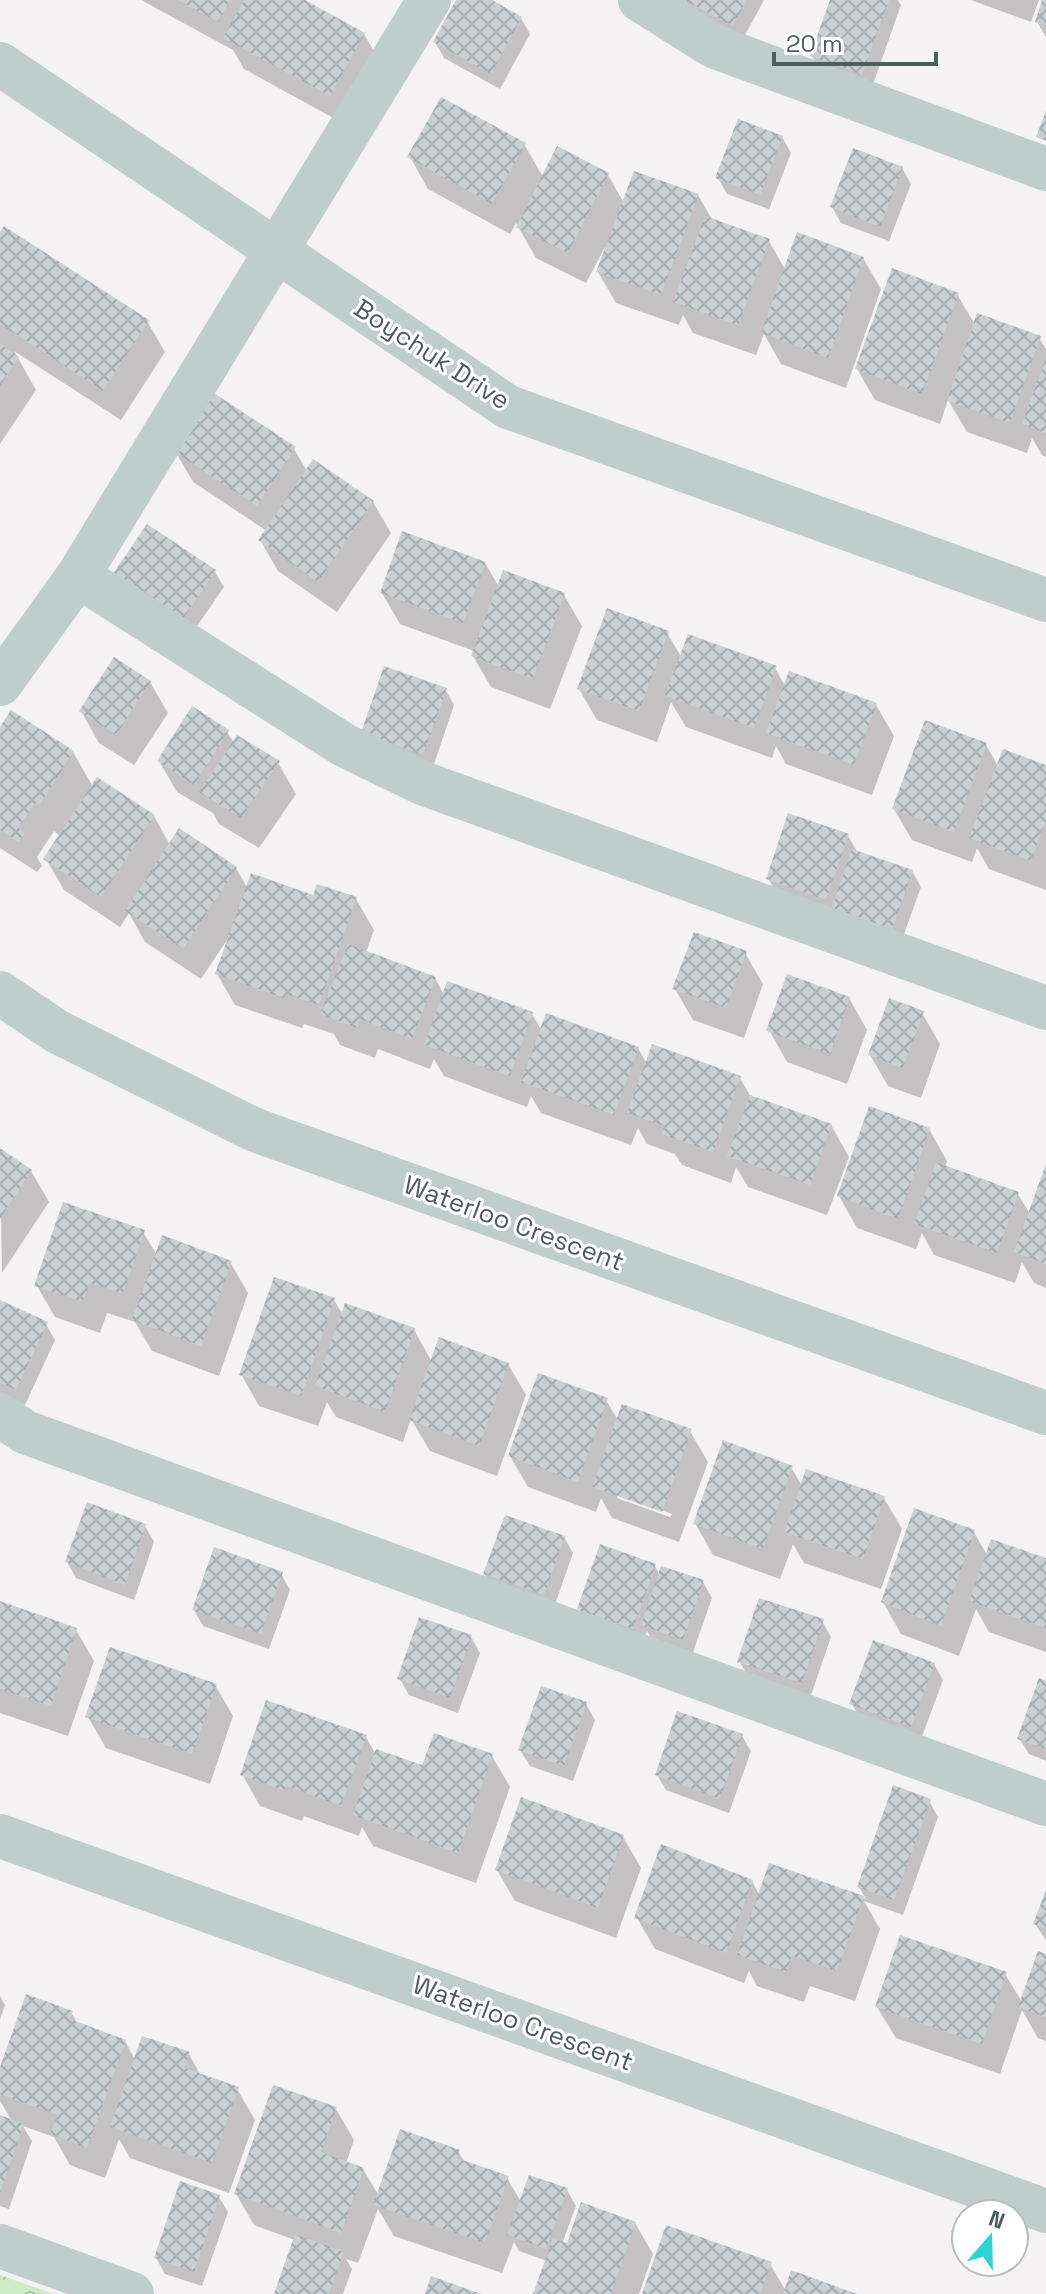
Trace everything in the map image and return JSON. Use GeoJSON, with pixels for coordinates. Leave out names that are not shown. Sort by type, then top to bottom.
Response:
{"type":"FeatureCollection","features":[{"type":"Feature","properties":{"kind":"street"},"geometry":{"type":"LineString","coordinates":[[0,684],[78,576],[429,0]]}},
{"type":"Feature","properties":{"kind":"street"},"geometry":{"type":"LineString","coordinates":[[640,0],[713,46],[1046,169]]}},
{"type":"Feature","properties":{"kind":"street","name":"Boychuk Drive"},"geometry":{"type":"LineString","coordinates":[[0,64],[508,407],[1046,600]]}},
{"type":"Feature","properties":{"kind":"street"},"geometry":{"type":"LineString","coordinates":[[78,576],[344,745],[422,783],[1046,1008]]}},
{"type":"Feature","properties":{"kind":"street","name":"Waterloo Crescent"},"geometry":{"type":"LineString","coordinates":[[0,993],[56,1031],[255,1130],[1046,1413]]}},
{"type":"Feature","properties":{"kind":"street"},"geometry":{"type":"LineString","coordinates":[[0,1415],[25,1432],[1046,1804]]}},
{"type":"Feature","properties":{"kind":"street","name":"Waterloo Crescent"},"geometry":{"type":"LineString","coordinates":[[0,1836],[1046,2211]]}},
{"type":"Feature","properties":{"kind":"street"},"geometry":{"type":"LineString","coordinates":[[0,2246],[132,2294]]}},
{"type":"Feature","properties":{"kind":"green space"},"geometry":{"type":"Polygon","coordinates":[[[0,2275],[54,2294],[0,2294],[0,2275]]]}},
{"type":"Feature","properties":{"kind":"building"},"geometry":{"type":"Polygon","coordinates":[[[178,0],[230,0],[218,22],[178,0]]]}},
{"type":"Feature","properties":{"kind":"building"},"geometry":{"type":"Polygon","coordinates":[[[244,0],[305,0],[365,33],[330,96],[223,38],[244,0]]]}},
{"type":"Feature","properties":{"kind":"building"},"geometry":{"type":"Polygon","coordinates":[[[456,0],[492,0],[522,17],[491,74],[433,42],[456,0]]]}},
{"type":"Feature","properties":{"kind":"building"},"geometry":{"type":"Polygon","coordinates":[[[684,0],[747,0],[733,26],[684,0]]]}},
{"type":"Feature","properties":{"kind":"building"},"geometry":{"type":"Polygon","coordinates":[[[830,0],[889,0],[862,75],[810,56],[830,0]]]}},
{"type":"Feature","properties":{"kind":"building"},"geometry":{"type":"Polygon","coordinates":[[[1042,0],[1046,0],[1046,26],[1035,22],[1042,0]]]}},
{"type":"Feature","properties":{"kind":"building"},"geometry":{"type":"Polygon","coordinates":[[[441,97],[526,143],[492,204],[407,157],[441,97]]]}},
{"type":"Feature","properties":{"kind":"building"},"geometry":{"type":"Polygon","coordinates":[[[1046,111],[1046,141],[1036,137],[1046,111]]]}},
{"type":"Feature","properties":{"kind":"building"},"geometry":{"type":"Polygon","coordinates":[[[738,119],[783,136],[760,195],[715,178],[738,119]]]}},
{"type":"Feature","properties":{"kind":"building"},"geometry":{"type":"Polygon","coordinates":[[[557,146],[609,173],[568,253],[516,227],[557,146]]]}},
{"type":"Feature","properties":{"kind":"building"},"geometry":{"type":"Polygon","coordinates":[[[853,148],[903,167],[880,227],[830,207],[853,148]]]}},
{"type":"Feature","properties":{"kind":"building"},"geometry":{"type":"Polygon","coordinates":[[[634,171],[699,194],[661,295],[596,272],[634,171]]]}},
{"type":"Feature","properties":{"kind":"building"},"geometry":{"type":"Polygon","coordinates":[[[705,216],[770,239],[738,325],[673,302],[705,216]]]}},
{"type":"Feature","properties":{"kind":"building"},"geometry":{"type":"Polygon","coordinates":[[[4,226],[149,320],[103,391],[0,324],[0,232],[4,226]]]}},
{"type":"Feature","properties":{"kind":"building"},"geometry":{"type":"Polygon","coordinates":[[[797,232],[864,257],[828,358],[761,333],[797,232]]]}},
{"type":"Feature","properties":{"kind":"building"},"geometry":{"type":"Polygon","coordinates":[[[892,268],[959,293],[922,394],[855,369],[892,268]]]}},
{"type":"Feature","properties":{"kind":"building"},"geometry":{"type":"Polygon","coordinates":[[[977,313],[1041,336],[1010,423],[947,401],[977,313]]]}},
{"type":"Feature","properties":{"kind":"building"},"geometry":{"type":"Polygon","coordinates":[[[0,344],[19,357],[0,386],[0,344]]]}},
{"type":"Feature","properties":{"kind":"building"},"geometry":{"type":"Polygon","coordinates":[[[1046,358],[1046,433],[1022,424],[1046,358]]]}},
{"type":"Feature","properties":{"kind":"building"},"geometry":{"type":"Polygon","coordinates":[[[212,392],[296,447],[257,506],[173,451],[212,392]]]}},
{"type":"Feature","properties":{"kind":"building"},"geometry":{"type":"Polygon","coordinates":[[[313,459],[374,501],[318,582],[258,540],[313,459]]]}},
{"type":"Feature","properties":{"kind":"building"},"geometry":{"type":"Polygon","coordinates":[[[147,524],[216,570],[177,628],[108,581],[147,524]]]}},
{"type":"Feature","properties":{"kind":"building"},"geometry":{"type":"Polygon","coordinates":[[[402,531],[486,562],[463,623],[380,593],[402,531]]]}},
{"type":"Feature","properties":{"kind":"building"},"geometry":{"type":"Polygon","coordinates":[[[503,570],[565,593],[533,679],[471,656],[503,570]]]}},
{"type":"Feature","properties":{"kind":"building"},"geometry":{"type":"Polygon","coordinates":[[[607,608],[669,631],[639,711],[577,689],[607,608]]]}},
{"type":"Feature","properties":{"kind":"building"},"geometry":{"type":"Polygon","coordinates":[[[688,634],[777,666],[754,728],[665,696],[688,634]]]}},
{"type":"Feature","properties":{"kind":"building"},"geometry":{"type":"Polygon","coordinates":[[[114,657],[151,681],[116,735],[79,711],[114,657]]]}},
{"type":"Feature","properties":{"kind":"building"},"geometry":{"type":"Polygon","coordinates":[[[384,666],[447,688],[423,755],[361,733],[384,666]]]}},
{"type":"Feature","properties":{"kind":"building"},"geometry":{"type":"Polygon","coordinates":[[[789,671],[877,703],[854,765],[766,733],[789,671]]]}},
{"type":"Feature","properties":{"kind":"building"},"geometry":{"type":"Polygon","coordinates":[[[192,706],[229,730],[194,785],[157,761],[192,706]]]}},
{"type":"Feature","properties":{"kind":"building"},"geometry":{"type":"Polygon","coordinates":[[[11,710],[74,751],[40,805],[36,801],[18,828],[25,833],[19,842],[0,830],[0,727],[11,710]]]}},
{"type":"Feature","properties":{"kind":"building"},"geometry":{"type":"Polygon","coordinates":[[[925,720],[987,743],[954,832],[892,809],[925,720]]]}},
{"type":"Feature","properties":{"kind":"building"},"geometry":{"type":"Polygon","coordinates":[[[237,735],[280,761],[241,818],[199,792],[237,735]]]}},
{"type":"Feature","properties":{"kind":"building"},"geometry":{"type":"Polygon","coordinates":[[[1003,749],[1046,765],[1046,821],[1031,861],[969,838],[1003,749]]]}},
{"type":"Feature","properties":{"kind":"building"},"geometry":{"type":"Polygon","coordinates":[[[97,777],[155,815],[101,897],[43,859],[97,777]]]}},
{"type":"Feature","properties":{"kind":"building"},"geometry":{"type":"Polygon","coordinates":[[[788,813],[849,834],[826,900],[766,879],[788,813]]]}},
{"type":"Feature","properties":{"kind":"building"},"geometry":{"type":"Polygon","coordinates":[[[179,828],[237,867],[183,949],[125,911],[179,828]]]}},
{"type":"Feature","properties":{"kind":"building"},"geometry":{"type":"Polygon","coordinates":[[[852,849],[913,870],[892,930],[831,909],[852,849]]]}},
{"type":"Feature","properties":{"kind":"building"},"geometry":{"type":"Polygon","coordinates":[[[251,873],[313,895],[317,884],[357,897],[319,1005],[286,994],[284,998],[215,974],[251,873]]]}},
{"type":"Feature","properties":{"kind":"building"},"geometry":{"type":"Polygon","coordinates":[[[694,932],[747,951],[726,1008],[672,989],[694,932]]]}},
{"type":"Feature","properties":{"kind":"building"},"geometry":{"type":"Polygon","coordinates":[[[348,944],[436,977],[412,1039],[360,1019],[357,1028],[320,1014],[348,944]]]}},
{"type":"Feature","properties":{"kind":"building"},"geometry":{"type":"Polygon","coordinates":[[[787,974],[850,997],[830,1054],[766,1031],[787,974]]]}},
{"type":"Feature","properties":{"kind":"building"},"geometry":{"type":"Polygon","coordinates":[[[447,981],[533,1012],[510,1076],[424,1045],[447,981]]]}},
{"type":"Feature","properties":{"kind":"building"},"geometry":{"type":"Polygon","coordinates":[[[889,998],[924,1011],[903,1068],[868,1055],[889,998]]]}},
{"type":"Feature","properties":{"kind":"building"},"geometry":{"type":"Polygon","coordinates":[[[546,1013],[639,1047],[614,1115],[521,1082],[546,1013]]]}},
{"type":"Feature","properties":{"kind":"building"},"geometry":{"type":"Polygon","coordinates":[[[652,1044],[741,1076],[713,1152],[662,1134],[664,1126],[627,1113],[652,1044]]]}},
{"type":"Feature","properties":{"kind":"building"},"geometry":{"type":"Polygon","coordinates":[[[750,1095],[832,1124],[810,1185],[727,1156],[750,1095]]]}},
{"type":"Feature","properties":{"kind":"building"},"geometry":{"type":"Polygon","coordinates":[[[869,1106],[930,1128],[898,1219],[837,1196],[869,1106]]]}},
{"type":"Feature","properties":{"kind":"building"},"geometry":{"type":"Polygon","coordinates":[[[0,1148],[32,1170],[0,1219],[0,1148]]]}},
{"type":"Feature","properties":{"kind":"building"},"geometry":{"type":"Polygon","coordinates":[[[936,1162],[1019,1192],[997,1253],[914,1224],[936,1162]]]}},
{"type":"Feature","properties":{"kind":"building"},"geometry":{"type":"Polygon","coordinates":[[[1046,1164],[1046,1264],[1014,1252],[1046,1164]]]}},
{"type":"Feature","properties":{"kind":"building"},"geometry":{"type":"Polygon","coordinates":[[[63,1202],[145,1230],[123,1294],[90,1283],[83,1302],[34,1286],[63,1202]]]}},
{"type":"Feature","properties":{"kind":"building"},"geometry":{"type":"Polygon","coordinates":[[[162,1235],[232,1261],[201,1346],[132,1320],[162,1235]]]}},
{"type":"Feature","properties":{"kind":"building"},"geometry":{"type":"Polygon","coordinates":[[[274,1277],[335,1298],[301,1396],[239,1375],[274,1277]]]}},
{"type":"Feature","properties":{"kind":"building"},"geometry":{"type":"Polygon","coordinates":[[[0,1300],[48,1322],[16,1390],[0,1383],[0,1300]]]}},
{"type":"Feature","properties":{"kind":"building"},"geometry":{"type":"Polygon","coordinates":[[[345,1303],[415,1328],[385,1412],[315,1386],[345,1303]]]}},
{"type":"Feature","properties":{"kind":"building"},"geometry":{"type":"Polygon","coordinates":[[[439,1337],[509,1363],[479,1446],[409,1420],[439,1337]]]}},
{"type":"Feature","properties":{"kind":"building"},"geometry":{"type":"Polygon","coordinates":[[[538,1373],[608,1398],[578,1482],[508,1456],[538,1373]]]}},
{"type":"Feature","properties":{"kind":"building"},"geometry":{"type":"Polygon","coordinates":[[[622,1404],[692,1429],[662,1512],[592,1487],[622,1404]]]}},
{"type":"Feature","properties":{"kind":"building"},"geometry":{"type":"Polygon","coordinates":[[[723,1440],[793,1466],[763,1549],[693,1524],[723,1440]]]}},
{"type":"Feature","properties":{"kind":"building"},"geometry":{"type":"Polygon","coordinates":[[[806,1469],[885,1496],[863,1559],[784,1532],[806,1469]]]}},
{"type":"Feature","properties":{"kind":"building"},"geometry":{"type":"Polygon","coordinates":[[[87,1502],[146,1524],[125,1585],[65,1562],[87,1502]]]}},
{"type":"Feature","properties":{"kind":"building"},"geometry":{"type":"Polygon","coordinates":[[[914,1508],[975,1530],[941,1626],[881,1602],[914,1508]]]}},
{"type":"Feature","properties":{"kind":"building"},"geometry":{"type":"Polygon","coordinates":[[[505,1515],[565,1536],[544,1595],[483,1574],[505,1515]]]}},
{"type":"Feature","properties":{"kind":"building"},"geometry":{"type":"Polygon","coordinates":[[[991,1539],[1046,1558],[1046,1628],[969,1601],[991,1539]]]}},
{"type":"Feature","properties":{"kind":"building"},"geometry":{"type":"Polygon","coordinates":[[[600,1544],[656,1564],[633,1629],[577,1609],[600,1544]]]}},
{"type":"Feature","properties":{"kind":"building"},"geometry":{"type":"Polygon","coordinates":[[[214,1547],[283,1572],[261,1634],[192,1610],[214,1547]]]}},
{"type":"Feature","properties":{"kind":"building"},"geometry":{"type":"Polygon","coordinates":[[[661,1566],[704,1580],[683,1640],[641,1625],[661,1566]]]}},
{"type":"Feature","properties":{"kind":"building"},"geometry":{"type":"Polygon","coordinates":[[[759,1598],[824,1619],[802,1683],[737,1662],[759,1598]]]}},
{"type":"Feature","properties":{"kind":"building"},"geometry":{"type":"Polygon","coordinates":[[[0,1601],[77,1628],[51,1706],[0,1689],[0,1601]]]}},
{"type":"Feature","properties":{"kind":"building"},"geometry":{"type":"Polygon","coordinates":[[[419,1617],[472,1635],[450,1698],[397,1679],[419,1617]]]}},
{"type":"Feature","properties":{"kind":"building"},"geometry":{"type":"Polygon","coordinates":[[[873,1640],[935,1663],[911,1727],[849,1704],[873,1640]]]}},
{"type":"Feature","properties":{"kind":"building"},"geometry":{"type":"Polygon","coordinates":[[[110,1647],[217,1684],[192,1754],[85,1717],[110,1647]]]}},
{"type":"Feature","properties":{"kind":"building"},"geometry":{"type":"Polygon","coordinates":[[[1039,1678],[1046,1681],[1046,1749],[1017,1739],[1039,1678]]]}},
{"type":"Feature","properties":{"kind":"building"},"geometry":{"type":"Polygon","coordinates":[[[541,1686],[587,1702],[564,1766],[518,1750],[541,1686]]]}},
{"type":"Feature","properties":{"kind":"building"},"geometry":{"type":"Polygon","coordinates":[[[266,1700],[367,1735],[341,1806],[286,1786],[285,1791],[240,1775],[266,1700]]]}},
{"type":"Feature","properties":{"kind":"building"},"geometry":{"type":"Polygon","coordinates":[[[677,1711],[743,1734],[720,1799],[655,1775],[677,1711]]]}},
{"type":"Feature","properties":{"kind":"building"},"geometry":{"type":"Polygon","coordinates":[[[434,1733],[493,1754],[458,1853],[353,1815],[376,1749],[422,1765],[434,1733]]]}},
{"type":"Feature","properties":{"kind":"building"},"geometry":{"type":"Polygon","coordinates":[[[893,1785],[931,1799],[894,1900],[857,1887],[893,1785]]]}},
{"type":"Feature","properties":{"kind":"building"},"geometry":{"type":"Polygon","coordinates":[[[521,1797],[624,1835],[598,1908],[495,1870],[521,1797]]]}},
{"type":"Feature","properties":{"kind":"building"},"geometry":{"type":"Polygon","coordinates":[[[661,1844],[753,1880],[726,1953],[634,1918],[661,1844]]]}},
{"type":"Feature","properties":{"kind":"building"},"geometry":{"type":"Polygon","coordinates":[[[769,1863],[864,1896],[837,1971],[792,1956],[786,1972],[737,1955],[769,1863]]]}},
{"type":"Feature","properties":{"kind":"building"},"geometry":{"type":"Polygon","coordinates":[[[1046,1890],[1046,1929],[1033,1924],[1046,1890]]]}},
{"type":"Feature","properties":{"kind":"building"},"geometry":{"type":"Polygon","coordinates":[[[900,1935],[1007,1972],[982,2044],[875,2007],[900,1935]]]}},
{"type":"Feature","properties":{"kind":"building"},"geometry":{"type":"Polygon","coordinates":[[[1038,1951],[1046,1954],[1046,2017],[1018,2007],[1038,1951]]]}},
{"type":"Feature","properties":{"kind":"building"},"geometry":{"type":"Polygon","coordinates":[[[26,1994],[73,2011],[70,2019],[126,2040],[87,2148],[50,2134],[57,2115],[0,2094],[0,2067],[26,1994]]]}},
{"type":"Feature","properties":{"kind":"building"},"geometry":{"type":"Polygon","coordinates":[[[142,2036],[190,2052],[184,2068],[239,2087],[212,2163],[110,2127],[142,2036]]]}},
{"type":"Feature","properties":{"kind":"building"},"geometry":{"type":"Polygon","coordinates":[[[273,2085],[337,2107],[321,2152],[364,2168],[341,2233],[234,2194],[273,2085]]]}},
{"type":"Feature","properties":{"kind":"building"},"geometry":{"type":"Polygon","coordinates":[[[0,2115],[24,2124],[0,2193],[0,2115]]]}},
{"type":"Feature","properties":{"kind":"building"},"geometry":{"type":"Polygon","coordinates":[[[400,2129],[460,2150],[457,2158],[509,2176],[485,2243],[373,2205],[400,2129]]]}},
{"type":"Feature","properties":{"kind":"building"},"geometry":{"type":"Polygon","coordinates":[[[529,2175],[568,2188],[546,2249],[507,2235],[529,2175]]]}},
{"type":"Feature","properties":{"kind":"building"},"geometry":{"type":"Polygon","coordinates":[[[180,2181],[220,2195],[194,2272],[154,2258],[180,2181]]]}},
{"type":"Feature","properties":{"kind":"building"},"geometry":{"type":"Polygon","coordinates":[[[581,2202],[636,2222],[611,2294],[533,2294],[553,2238],[567,2243],[581,2202]]]}},
{"type":"Feature","properties":{"kind":"building"},"geometry":{"type":"Polygon","coordinates":[[[666,2225],[772,2262],[760,2294],[642,2294],[666,2225]]]}},
{"type":"Feature","properties":{"kind":"building"},"geometry":{"type":"Polygon","coordinates":[[[295,2234],[344,2252],[329,2294],[274,2294],[295,2234]]]}},
{"type":"Feature","properties":{"kind":"building"},"geometry":{"type":"Polygon","coordinates":[[[791,2270],[857,2294],[783,2294],[791,2270]]]}},
{"type":"Feature","properties":{"kind":"building"},"geometry":{"type":"Polygon","coordinates":[[[431,2276],[481,2294],[425,2294],[431,2276]]]}}]}
